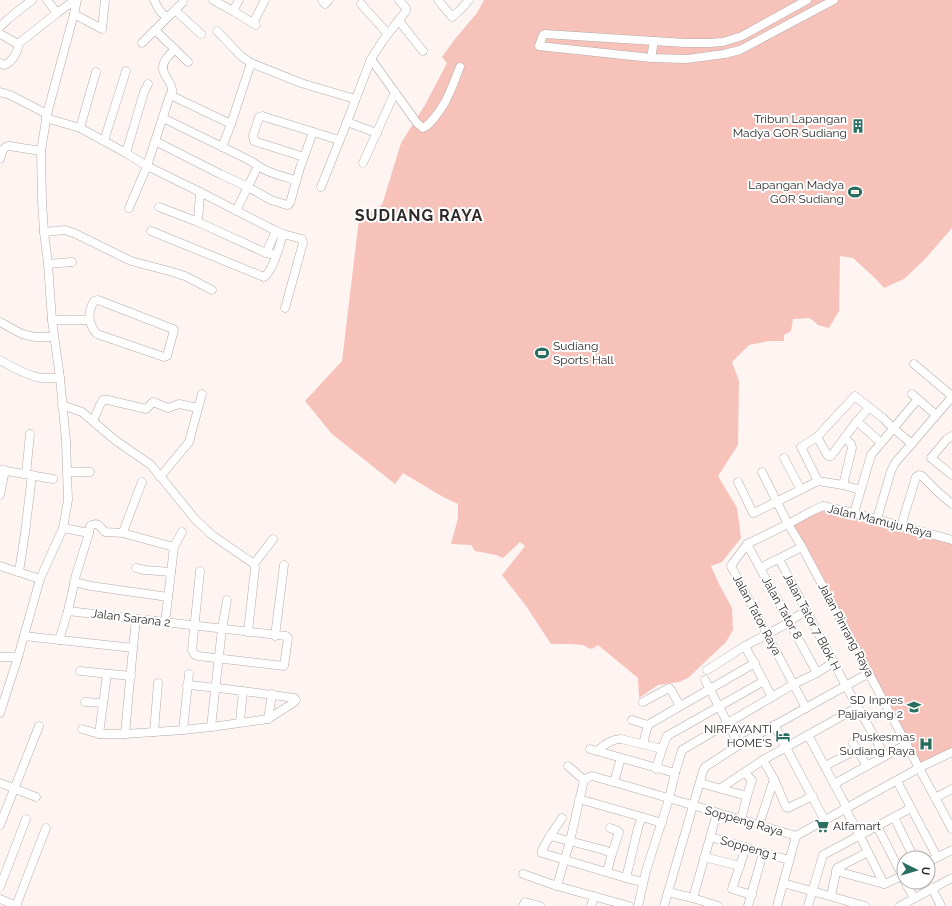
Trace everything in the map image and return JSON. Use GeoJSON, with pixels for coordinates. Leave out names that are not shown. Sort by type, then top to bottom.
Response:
{"type":"FeatureCollection","features":[{"type":"Feature","properties":{"kind":"street"},"geometry":{"type":"LineString","coordinates":[[0,27],[32,0]]}},
{"type":"Feature","properties":{"kind":"street"},"geometry":{"type":"LineString","coordinates":[[47,0],[57,13]]}},
{"type":"Feature","properties":{"kind":"street"},"geometry":{"type":"LineString","coordinates":[[0,63],[4,65],[7,64],[17,52],[18,44],[76,0]]}},
{"type":"Feature","properties":{"kind":"street"},"geometry":{"type":"LineString","coordinates":[[0,713],[40,580],[63,528],[68,500],[66,441],[60,378],[52,320],[44,232],[41,151],[46,116],[74,14],[76,0]]}},
{"type":"Feature","properties":{"kind":"street"},"geometry":{"type":"LineString","coordinates":[[74,14],[102,29],[105,0]]}},
{"type":"Feature","properties":{"kind":"street"},"geometry":{"type":"LineString","coordinates":[[154,0],[160,11],[167,18]]}},
{"type":"Feature","properties":{"kind":"street"},"geometry":{"type":"LineString","coordinates":[[213,0],[254,24],[265,0]]}},
{"type":"Feature","properties":{"kind":"street"},"geometry":{"type":"LineString","coordinates":[[232,12],[239,0]]}},
{"type":"Feature","properties":{"kind":"street"},"geometry":{"type":"LineString","coordinates":[[322,0],[325,4],[329,0]]}},
{"type":"Feature","properties":{"kind":"street"},"geometry":{"type":"LineString","coordinates":[[438,0],[452,17],[469,0]]}},
{"type":"Feature","properties":{"kind":"street"},"geometry":{"type":"LineString","coordinates":[[808,0],[742,36],[723,42],[709,44],[546,34],[543,35],[539,46],[651,58],[687,59],[724,54],[740,50],[834,0]]}},
{"type":"Feature","properties":{"kind":"street"},"geometry":{"type":"LineString","coordinates":[[142,43],[176,10],[182,2]]}},
{"type":"Feature","properties":{"kind":"street"},"geometry":{"type":"LineString","coordinates":[[321,187],[370,59],[406,11],[404,2]]}},
{"type":"Feature","properties":{"kind":"street"},"geometry":{"type":"LineString","coordinates":[[361,4],[388,34]]}},
{"type":"Feature","properties":{"kind":"street"},"geometry":{"type":"LineString","coordinates":[[176,10],[200,34]]}},
{"type":"Feature","properties":{"kind":"street"},"geometry":{"type":"LineString","coordinates":[[399,21],[423,51]]}},
{"type":"Feature","properties":{"kind":"street"},"geometry":{"type":"LineString","coordinates":[[154,30],[188,62]]}},
{"type":"Feature","properties":{"kind":"street"},"geometry":{"type":"LineString","coordinates":[[217,31],[241,56],[251,63],[301,83],[355,99]]}},
{"type":"Feature","properties":{"kind":"street"},"geometry":{"type":"LineString","coordinates":[[0,34],[18,44]]}},
{"type":"Feature","properties":{"kind":"street"},"geometry":{"type":"LineString","coordinates":[[651,58],[654,41]]}},
{"type":"Feature","properties":{"kind":"street"},"geometry":{"type":"LineString","coordinates":[[172,92],[172,87],[164,74],[164,64],[165,60],[175,49]]}},
{"type":"Feature","properties":{"kind":"street"},"geometry":{"type":"LineString","coordinates":[[370,59],[422,128],[426,128],[430,124],[448,97],[460,67]]}},
{"type":"Feature","properties":{"kind":"street"},"geometry":{"type":"LineString","coordinates":[[222,147],[251,63]]}},
{"type":"Feature","properties":{"kind":"street"},"geometry":{"type":"LineString","coordinates":[[104,141],[126,71]]}},
{"type":"Feature","properties":{"kind":"street"},"geometry":{"type":"LineString","coordinates":[[80,128],[96,72]]}},
{"type":"Feature","properties":{"kind":"street"},"geometry":{"type":"LineString","coordinates":[[126,153],[144,92],[148,84]]}},
{"type":"Feature","properties":{"kind":"street"},"geometry":{"type":"LineString","coordinates":[[0,92],[10,95],[46,116],[80,128],[147,166],[280,233],[302,239],[303,243],[285,308]]}},
{"type":"Feature","properties":{"kind":"street"},"geometry":{"type":"LineString","coordinates":[[363,163],[395,92]]}},
{"type":"Feature","properties":{"kind":"street"},"geometry":{"type":"LineString","coordinates":[[129,208],[147,166],[170,95],[231,124]]}},
{"type":"Feature","properties":{"kind":"street"},"geometry":{"type":"LineString","coordinates":[[304,157],[255,142],[253,136],[261,116],[339,140]]}},
{"type":"Feature","properties":{"kind":"street"},"geometry":{"type":"LineString","coordinates":[[163,118],[254,162],[265,170],[296,180]]}},
{"type":"Feature","properties":{"kind":"street"},"geometry":{"type":"LineString","coordinates":[[347,122],[377,133]]}},
{"type":"Feature","properties":{"kind":"street"},"geometry":{"type":"LineString","coordinates":[[156,141],[220,174],[248,186],[271,200],[288,205],[313,132]]}},
{"type":"Feature","properties":{"kind":"street"},"geometry":{"type":"LineString","coordinates":[[0,159],[3,149],[9,146],[41,151]]}},
{"type":"Feature","properties":{"kind":"street"},"geometry":{"type":"LineString","coordinates":[[236,211],[258,166]]}},
{"type":"Feature","properties":{"kind":"street"},"geometry":{"type":"LineString","coordinates":[[198,222],[200,192]]}},
{"type":"Feature","properties":{"kind":"street"},"geometry":{"type":"LineString","coordinates":[[159,207],[198,222],[266,253],[276,255]]}},
{"type":"Feature","properties":{"kind":"street"},"geometry":{"type":"LineString","coordinates":[[44,232],[65,230],[74,233],[131,261],[169,270],[185,276],[212,290]]}},
{"type":"Feature","properties":{"kind":"street"},"geometry":{"type":"LineString","coordinates":[[151,231],[264,277],[266,276],[276,255],[280,233]]}},
{"type":"Feature","properties":{"kind":"street"},"geometry":{"type":"LineString","coordinates":[[266,253],[280,233]]}},
{"type":"Feature","properties":{"kind":"street"},"geometry":{"type":"LineString","coordinates":[[48,264],[72,262]]}},
{"type":"Feature","properties":{"kind":"street"},"geometry":{"type":"LineString","coordinates":[[98,300],[173,329],[167,356],[164,357],[97,334],[92,329],[89,320],[92,305],[94,301],[98,300]]}},
{"type":"Feature","properties":{"kind":"street"},"geometry":{"type":"LineString","coordinates":[[52,320],[89,320]]}},
{"type":"Feature","properties":{"kind":"street"},"geometry":{"type":"LineString","coordinates":[[0,322],[22,334],[35,337],[54,337]]}},
{"type":"Feature","properties":{"kind":"street"},"geometry":{"type":"LineString","coordinates":[[1,363],[29,375],[42,378],[60,378]]}},
{"type":"Feature","properties":{"kind":"street"},"geometry":{"type":"LineString","coordinates":[[877,519],[893,465],[896,460],[912,444],[952,396],[914,364]]}},
{"type":"Feature","properties":{"kind":"street"},"geometry":{"type":"LineString","coordinates":[[160,477],[189,442],[202,394]]}},
{"type":"Feature","properties":{"kind":"street"},"geometry":{"type":"LineString","coordinates":[[818,481],[801,448],[817,437],[854,396],[883,418],[912,444]]}},
{"type":"Feature","properties":{"kind":"street"},"geometry":{"type":"LineString","coordinates":[[854,513],[871,455],[893,428],[915,396],[936,415]]}},
{"type":"Feature","properties":{"kind":"street"},"geometry":{"type":"LineString","coordinates":[[94,421],[103,400],[146,409],[153,402],[168,408],[179,404],[198,408]]}},
{"type":"Feature","properties":{"kind":"street"},"geometry":{"type":"LineString","coordinates":[[62,405],[82,412],[115,440],[151,465],[195,519],[212,535],[254,564]]}},
{"type":"Feature","properties":{"kind":"street"},"geometry":{"type":"LineString","coordinates":[[817,437],[828,456],[831,456],[857,421],[869,408]]}},
{"type":"Feature","properties":{"kind":"street"},"geometry":{"type":"LineString","coordinates":[[857,421],[881,443]]}},
{"type":"Feature","properties":{"kind":"street"},"geometry":{"type":"LineString","coordinates":[[19,572],[25,533],[30,434]]}},
{"type":"Feature","properties":{"kind":"street"},"geometry":{"type":"LineString","coordinates":[[952,436],[947,439],[931,458],[952,475]]}},
{"type":"Feature","properties":{"kind":"street"},"geometry":{"type":"LineString","coordinates":[[843,485],[852,448],[851,444],[845,438]]}},
{"type":"Feature","properties":{"kind":"street"},"geometry":{"type":"LineString","coordinates":[[784,458],[801,490]]}},
{"type":"Feature","properties":{"kind":"street"},"geometry":{"type":"LineString","coordinates":[[0,495],[2,470],[53,479]]}},
{"type":"Feature","properties":{"kind":"street"},"geometry":{"type":"LineString","coordinates":[[68,472],[90,472]]}},
{"type":"Feature","properties":{"kind":"street","name":"Jalan Pinrang Raya"},"geometry":{"type":"LineString","coordinates":[[762,472],[788,524],[802,547],[952,829]]}},
{"type":"Feature","properties":{"kind":"street"},"geometry":{"type":"LineString","coordinates":[[901,526],[916,478],[919,476],[922,476],[952,504]]}},
{"type":"Feature","properties":{"kind":"street"},"geometry":{"type":"LineString","coordinates":[[738,482],[752,512],[754,513],[818,481],[843,485],[860,490]]}},
{"type":"Feature","properties":{"kind":"street"},"geometry":{"type":"LineString","coordinates":[[124,533],[142,482]]}},
{"type":"Feature","properties":{"kind":"street","name":"Jalan Mamuju Raya"},"geometry":{"type":"LineString","coordinates":[[788,524],[823,506],[952,540]]}},
{"type":"Feature","properties":{"kind":"street","name":"Jalan Tator Raya"},"geometry":{"type":"LineString","coordinates":[[788,524],[747,544],[731,566],[806,708]]}},
{"type":"Feature","properties":{"kind":"street"},"geometry":{"type":"LineString","coordinates":[[59,640],[90,526],[101,526],[105,532],[124,533],[174,547]]}},
{"type":"Feature","properties":{"kind":"street"},"geometry":{"type":"LineString","coordinates":[[63,528],[89,533]]}},
{"type":"Feature","properties":{"kind":"street"},"geometry":{"type":"LineString","coordinates":[[165,623],[174,547],[182,532]]}},
{"type":"Feature","properties":{"kind":"street"},"geometry":{"type":"LineString","coordinates":[[248,632],[255,568],[254,564],[273,539]]}},
{"type":"Feature","properties":{"kind":"street","name":"Jalan Tator 8"},"geometry":{"type":"LineString","coordinates":[[747,544],[817,673]]}},
{"type":"Feature","properties":{"kind":"street"},"geometry":{"type":"LineString","coordinates":[[760,568],[802,547]]}},
{"type":"Feature","properties":{"kind":"street","name":"Jalan Tator 7 Blok H"},"geometry":{"type":"LineString","coordinates":[[779,559],[885,756]]}},
{"type":"Feature","properties":{"kind":"street"},"geometry":{"type":"LineString","coordinates":[[0,566],[40,580]]}},
{"type":"Feature","properties":{"kind":"street"},"geometry":{"type":"LineString","coordinates":[[274,636],[284,566]]}},
{"type":"Feature","properties":{"kind":"street"},"geometry":{"type":"LineString","coordinates":[[136,568],[171,572]]}},
{"type":"Feature","properties":{"kind":"street"},"geometry":{"type":"LineString","coordinates":[[200,570],[192,650],[195,655],[219,659]]}},
{"type":"Feature","properties":{"kind":"street"},"geometry":{"type":"LineString","coordinates":[[74,582],[91,586],[168,597]]}},
{"type":"Feature","properties":{"kind":"street"},"geometry":{"type":"LineString","coordinates":[[211,727],[226,600]]}},
{"type":"Feature","properties":{"kind":"street","name":"Jalan Sarana 2"},"geometry":{"type":"LineString","coordinates":[[68,611],[165,623],[194,625],[274,636],[286,636],[288,638],[284,666],[219,659]]}},
{"type":"Feature","properties":{"kind":"street"},"geometry":{"type":"LineString","coordinates":[[707,670],[806,611]]}},
{"type":"Feature","properties":{"kind":"street"},"geometry":{"type":"LineString","coordinates":[[125,734],[136,619]]}},
{"type":"Feature","properties":{"kind":"street"},"geometry":{"type":"LineString","coordinates":[[24,636],[133,648]]}},
{"type":"Feature","properties":{"kind":"street"},"geometry":{"type":"LineString","coordinates":[[745,646],[772,697]]}},
{"type":"Feature","properties":{"kind":"street"},"geometry":{"type":"LineString","coordinates":[[0,657],[18,657]]}},
{"type":"Feature","properties":{"kind":"street"},"geometry":{"type":"LineString","coordinates":[[638,906],[643,882],[662,823],[682,750],[834,662]]}},
{"type":"Feature","properties":{"kind":"street"},"geometry":{"type":"LineString","coordinates":[[643,744],[648,725],[755,663]]}},
{"type":"Feature","properties":{"kind":"street"},"geometry":{"type":"LineString","coordinates":[[80,671],[131,676]]}},
{"type":"Feature","properties":{"kind":"street"},"geometry":{"type":"LineString","coordinates":[[664,906],[692,805],[705,766],[774,725],[868,673]]}},
{"type":"Feature","properties":{"kind":"street"},"geometry":{"type":"LineString","coordinates":[[99,734],[107,674]]}},
{"type":"Feature","properties":{"kind":"street"},"geometry":{"type":"LineString","coordinates":[[183,730],[189,674]]}},
{"type":"Feature","properties":{"kind":"street"},"geometry":{"type":"LineString","coordinates":[[705,680],[739,745]]}},
{"type":"Feature","properties":{"kind":"street"},"geometry":{"type":"LineString","coordinates":[[656,768],[667,736],[720,707],[764,680]]}},
{"type":"Feature","properties":{"kind":"street"},"geometry":{"type":"LineString","coordinates":[[154,732],[158,683]]}},
{"type":"Feature","properties":{"kind":"street"},"geometry":{"type":"LineString","coordinates":[[82,729],[99,734],[125,734],[211,727],[268,719],[296,700],[294,698],[272,694],[187,685]]}},
{"type":"Feature","properties":{"kind":"street"},"geometry":{"type":"LineString","coordinates":[[644,702],[668,688],[671,690],[680,706]]}},
{"type":"Feature","properties":{"kind":"street"},"geometry":{"type":"LineString","coordinates":[[240,722],[243,691]]}},
{"type":"Feature","properties":{"kind":"street"},"geometry":{"type":"LineString","coordinates":[[268,719],[272,694]]}},
{"type":"Feature","properties":{"kind":"street"},"geometry":{"type":"LineString","coordinates":[[84,702],[103,703]]}},
{"type":"Feature","properties":{"kind":"street"},"geometry":{"type":"LineString","coordinates":[[722,788],[764,760],[858,707]]}},
{"type":"Feature","properties":{"kind":"street"},"geometry":{"type":"LineString","coordinates":[[632,720],[648,725]]}},
{"type":"Feature","properties":{"kind":"street"},"geometry":{"type":"LineString","coordinates":[[774,725],[824,819]]}},
{"type":"Feature","properties":{"kind":"street"},"geometry":{"type":"LineString","coordinates":[[0,825],[39,726]]}},
{"type":"Feature","properties":{"kind":"street"},"geometry":{"type":"LineString","coordinates":[[808,735],[844,802],[845,808],[884,884]]}},
{"type":"Feature","properties":{"kind":"street"},"geometry":{"type":"LineString","coordinates":[[662,749],[616,739],[593,750],[675,773]]}},
{"type":"Feature","properties":{"kind":"street"},"geometry":{"type":"LineString","coordinates":[[834,784],[907,744]]}},
{"type":"Feature","properties":{"kind":"street"},"geometry":{"type":"LineString","coordinates":[[825,766],[855,746],[867,766]]}},
{"type":"Feature","properties":{"kind":"street"},"geometry":{"type":"LineString","coordinates":[[777,906],[796,836],[824,819],[952,752]]}},
{"type":"Feature","properties":{"kind":"street"},"geometry":{"type":"LineString","coordinates":[[614,782],[621,758]]}},
{"type":"Feature","properties":{"kind":"street"},"geometry":{"type":"LineString","coordinates":[[764,760],[787,808],[812,796]]}},
{"type":"Feature","properties":{"kind":"street"},"geometry":{"type":"LineString","coordinates":[[557,886],[570,841],[584,780],[568,766]]}},
{"type":"Feature","properties":{"kind":"street"},"geometry":{"type":"LineString","coordinates":[[741,820],[752,780],[745,773]]}},
{"type":"Feature","properties":{"kind":"street","name":"Soppeng Raya"},"geometry":{"type":"LineString","coordinates":[[584,780],[589,776],[592,776],[796,836]]}},
{"type":"Feature","properties":{"kind":"street"},"geometry":{"type":"LineString","coordinates":[[759,825],[774,779]]}},
{"type":"Feature","properties":{"kind":"street"},"geometry":{"type":"LineString","coordinates":[[897,781],[937,857],[952,850]]}},
{"type":"Feature","properties":{"kind":"street"},"geometry":{"type":"LineString","coordinates":[[700,782],[747,796]]}},
{"type":"Feature","properties":{"kind":"street"},"geometry":{"type":"LineString","coordinates":[[0,783],[36,797]]}},
{"type":"Feature","properties":{"kind":"street"},"geometry":{"type":"LineString","coordinates":[[935,798],[952,789]]}},
{"type":"Feature","properties":{"kind":"street"},"geometry":{"type":"LineString","coordinates":[[579,799],[662,823]]}},
{"type":"Feature","properties":{"kind":"street"},"geometry":{"type":"LineString","coordinates":[[808,906],[823,855],[911,808]]}},
{"type":"Feature","properties":{"kind":"street"},"geometry":{"type":"LineString","coordinates":[[693,898],[717,813]]}},
{"type":"Feature","properties":{"kind":"street"},"geometry":{"type":"LineString","coordinates":[[626,878],[642,817]]}},
{"type":"Feature","properties":{"kind":"street"},"geometry":{"type":"LineString","coordinates":[[894,817],[910,850]]}},
{"type":"Feature","properties":{"kind":"street"},"geometry":{"type":"LineString","coordinates":[[562,818],[542,850],[542,853],[643,882]]}},
{"type":"Feature","properties":{"kind":"street"},"geometry":{"type":"LineString","coordinates":[[0,886],[26,819]]}},
{"type":"Feature","properties":{"kind":"street"},"geometry":{"type":"LineString","coordinates":[[876,826],[896,863]]}},
{"type":"Feature","properties":{"kind":"street"},"geometry":{"type":"LineString","coordinates":[[0,900],[17,906],[46,828]]}},
{"type":"Feature","properties":{"kind":"street"},"geometry":{"type":"LineString","coordinates":[[606,872],[618,832],[610,828]]}},
{"type":"Feature","properties":{"kind":"street"},"geometry":{"type":"LineString","coordinates":[[550,836],[604,850],[612,854]]}},
{"type":"Feature","properties":{"kind":"street","name":"Soppeng 1"},"geometry":{"type":"LineString","coordinates":[[710,837],[789,860]]}},
{"type":"Feature","properties":{"kind":"street"},"geometry":{"type":"LineString","coordinates":[[746,848],[732,888],[733,890],[752,895]]}},
{"type":"Feature","properties":{"kind":"street"},"geometry":{"type":"LineString","coordinates":[[831,896],[837,868],[868,852]]}},
{"type":"Feature","properties":{"kind":"street"},"geometry":{"type":"LineString","coordinates":[[748,906],[763,853]]}},
{"type":"Feature","properties":{"kind":"street"},"geometry":{"type":"LineString","coordinates":[[704,857],[740,866]]}},
{"type":"Feature","properties":{"kind":"street"},"geometry":{"type":"LineString","coordinates":[[836,871],[884,884],[896,880]]}},
{"type":"Feature","properties":{"kind":"street"},"geometry":{"type":"LineString","coordinates":[[523,874],[557,886],[629,906]]}},
{"type":"Feature","properties":{"kind":"street"},"geometry":{"type":"LineString","coordinates":[[936,886],[952,878]]}},
{"type":"Feature","properties":{"kind":"street"},"geometry":{"type":"LineString","coordinates":[[783,882],[865,906]]}},
{"type":"Feature","properties":{"kind":"street"},"geometry":{"type":"LineString","coordinates":[[910,890],[914,898]]}},
{"type":"Feature","properties":{"kind":"street"},"geometry":{"type":"LineString","coordinates":[[900,906],[928,890]]}},
{"type":"Feature","properties":{"kind":"street"},"geometry":{"type":"LineString","coordinates":[[933,890],[941,906]]}},
{"type":"Feature","properties":{"kind":"street"},"geometry":{"type":"LineString","coordinates":[[668,892],[718,906]]}},
{"type":"Feature","properties":{"kind":"street"},"geometry":{"type":"LineString","coordinates":[[591,906],[594,896]]}},
{"type":"Feature","properties":{"kind":"street"},"geometry":{"type":"LineString","coordinates":[[523,906],[525,902],[540,906]]}},
{"type":"Feature","properties":{"kind":"shaded area","name":"Sudiang Sports Hall"},"geometry":{"type":"Polygon","coordinates":[[[484,0],[952,0],[952,228],[925,259],[904,279],[884,288],[853,258],[840,256],[839,311],[829,328],[818,325],[810,318],[793,319],[791,331],[784,335],[784,341],[769,341],[749,345],[732,362],[739,381],[738,445],[718,476],[737,508],[741,538],[722,562],[711,566],[732,608],[733,630],[726,642],[688,678],[679,682],[658,685],[639,698],[638,678],[598,645],[592,649],[583,645],[551,644],[526,606],[502,575],[525,546],[520,542],[503,558],[496,555],[475,551],[471,545],[451,544],[458,518],[458,504],[443,497],[403,473],[395,484],[332,434],[305,401],[342,361],[359,219],[382,205],[401,143],[425,105],[447,63],[442,57],[477,13],[484,0]]]}},
{"type":"Feature","properties":{"kind":"shaded area"},"geometry":{"type":"Polygon","coordinates":[[[820,507],[952,540],[952,752],[919,768],[788,524],[820,507]]]}},
{"type":"Feature","properties":{"kind":"place","name":"Tribun Lapangan Madya GOR Sudiang"},"geometry":{"type":"Point","coordinates":[858,126]}},
{"type":"Feature","properties":{"kind":"place","name":"Lapangan Madya GOR Sudiang"},"geometry":{"type":"Point","coordinates":[855,192]}},
{"type":"Feature","properties":{"kind":"place","name":"Sudiang Sports Hall"},"geometry":{"type":"Point","coordinates":[542,353]}},
{"type":"Feature","properties":{"kind":"place","name":"SD Inpres Pajjaiyang 2"},"geometry":{"type":"Point","coordinates":[914,707]}},
{"type":"Feature","properties":{"kind":"place","name":"NIRFAYANTI HOME'S"},"geometry":{"type":"Point","coordinates":[783,736]}},
{"type":"Feature","properties":{"kind":"place","name":"Puskesmas Sudiang Raya"},"geometry":{"type":"Point","coordinates":[926,744]}},
{"type":"Feature","properties":{"kind":"place","name":"Alfamart"},"geometry":{"type":"Point","coordinates":[822,826]}},
{"type":"Feature","properties":{"kind":"district","name":"SUDIANG RAYA"},"geometry":{"type":"Point","coordinates":[419,215]}}]}
